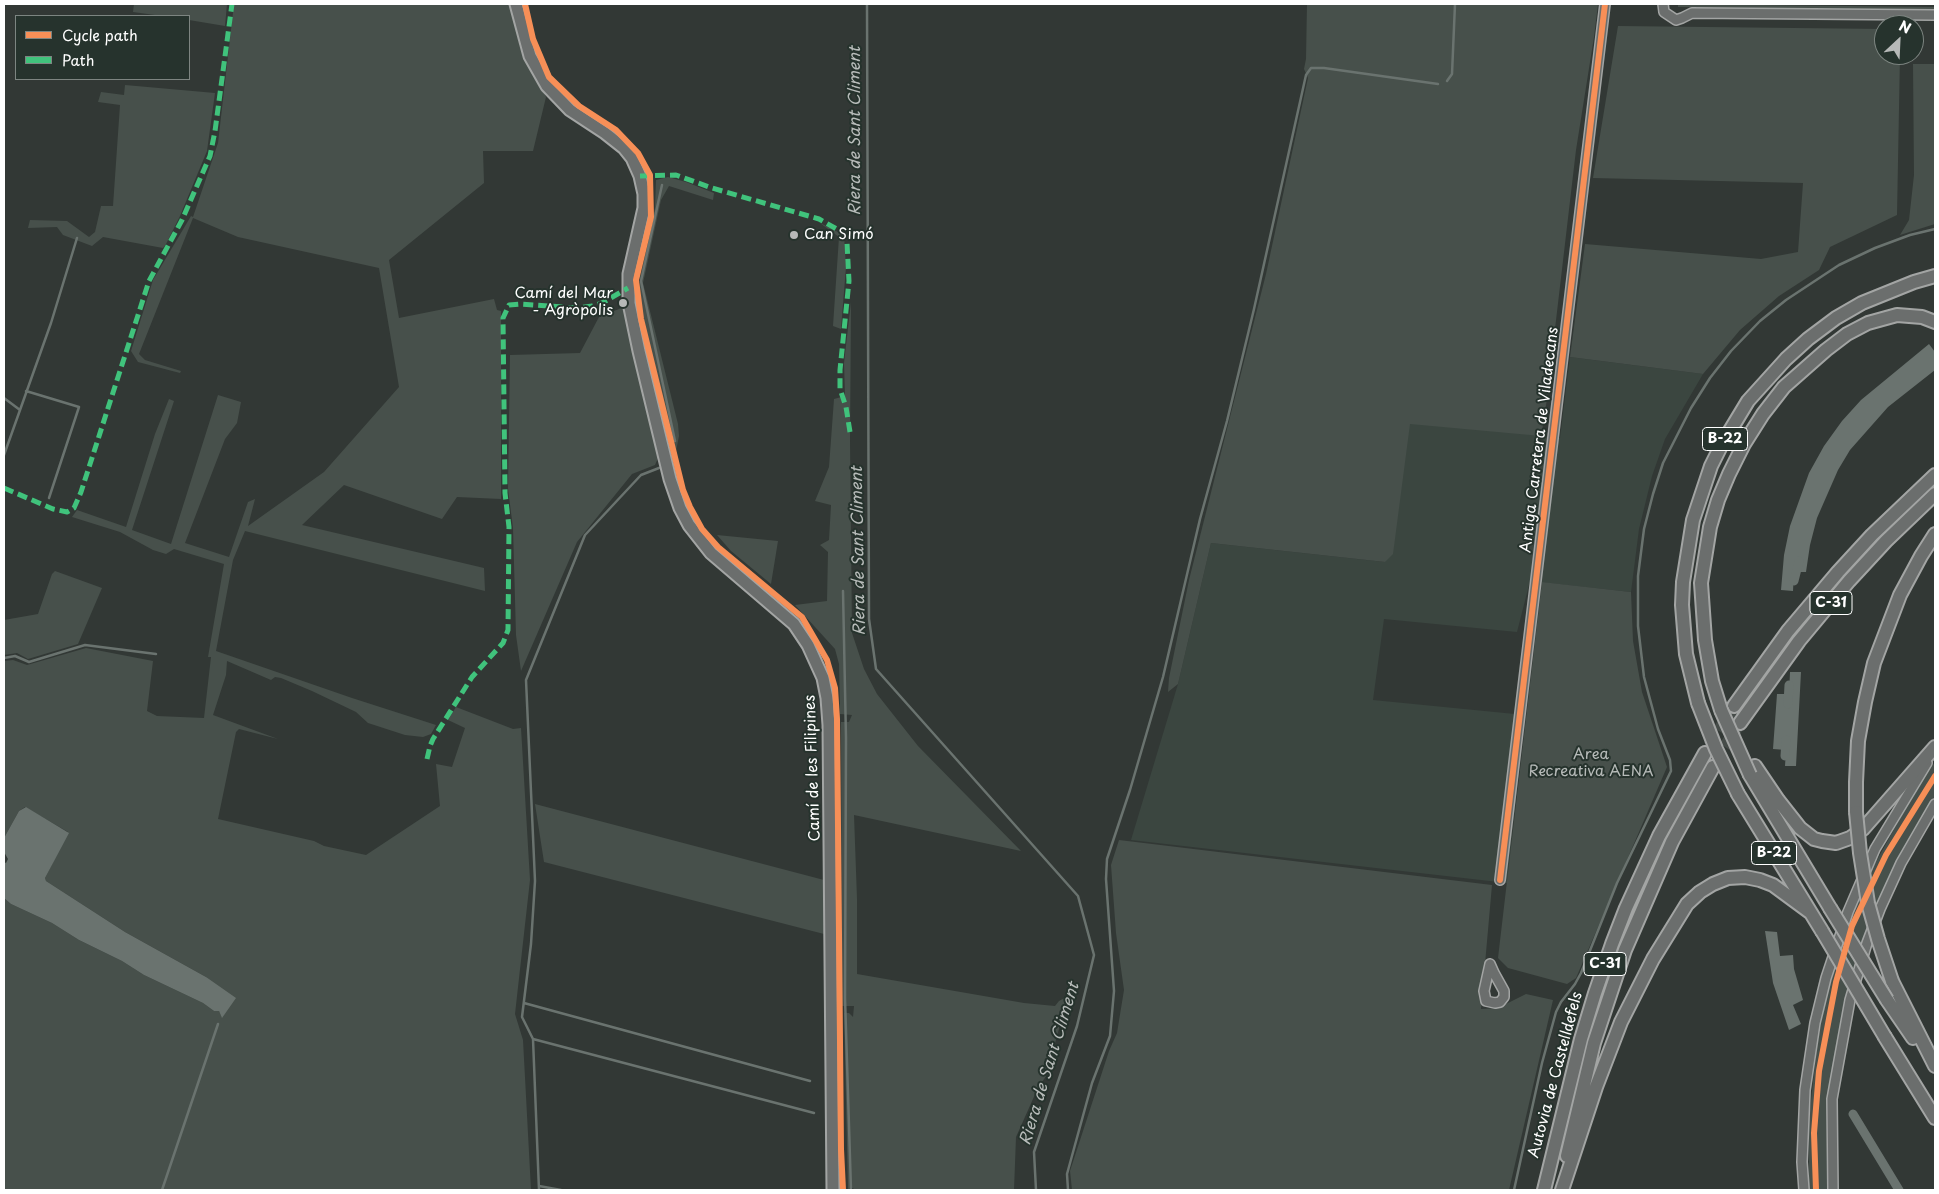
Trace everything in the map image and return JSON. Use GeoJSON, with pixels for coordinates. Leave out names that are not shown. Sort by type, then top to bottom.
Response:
{"type":"FeatureCollection","features":[{"type":"Feature","properties":{"kind":"highway","name":"B-22"},"geometry":{"type":"LineString","coordinates":[[1935,276],[1914,282],[1862,303],[1836,318],[1808,339],[1786,359],[1748,401],[1711,466],[1693,520],[1683,582],[1682,605],[1686,654],[1698,703],[1716,750],[1738,794],[1935,1118]]}},
{"type":"Feature","properties":{"kind":"highway"},"geometry":{"type":"LineString","coordinates":[[1935,322],[1922,317],[1897,315],[1868,323],[1847,334],[1818,356],[1784,387],[1763,414],[1744,444],[1729,474],[1718,500],[1704,555],[1701,583],[1705,640],[1712,681],[1721,710],[1830,908],[1887,1000],[1935,1071]]}},
{"type":"Feature","properties":{"kind":"highway"},"geometry":{"type":"LineString","coordinates":[[1908,500],[1935,466]]}},
{"type":"Feature","properties":{"kind":"highway","name":"C-31"},"geometry":{"type":"LineString","coordinates":[[1734,706],[1788,631],[1838,572],[1935,475]]}},
{"type":"Feature","properties":{"kind":"highway","name":"C-31"},"geometry":{"type":"LineString","coordinates":[[1740,723],[1799,641],[1849,582],[1886,541],[1935,494]]}},
{"type":"Feature","properties":{"kind":"highway"},"geometry":{"type":"LineString","coordinates":[[1935,534],[1900,595],[1874,663],[1858,741],[1856,782],[1856,812],[1860,853],[1868,903],[1892,981],[1935,1066]]}},
{"type":"Feature","properties":{"kind":"highway"},"geometry":{"type":"LineString","coordinates":[[1753,770],[1800,828],[1807,834],[1822,841],[1836,842],[1850,838],[1863,828],[1935,747]]}},
{"type":"Feature","properties":{"kind":"highway","name":"Autovia de Castelldefels"},"geometry":{"type":"LineString","coordinates":[[1544,1190],[1581,1039],[1594,993],[1612,944],[1659,836],[1705,753]]}},
{"type":"Feature","properties":{"kind":"highway","name":"Autovia de Castelldefels"},"geometry":{"type":"LineString","coordinates":[[1561,1190],[1582,1090],[1608,998],[1625,950],[1672,842],[1713,767]]}},
{"type":"Feature","properties":{"kind":"highway"},"geometry":{"type":"LineString","coordinates":[[1561,1190],[1596,1087],[1621,1022],[1652,959],[1687,904],[1700,892],[1713,884],[1728,878],[1744,877],[1773,885],[1811,913]]}},
{"type":"Feature","properties":{"kind":"main road","name":"Camí de les Filipines"},"geometry":{"type":"LineString","coordinates":[[516,4],[530,56],[547,86],[570,110],[619,144],[628,153],[636,166],[643,187],[644,208],[631,259],[628,288],[629,303],[638,352],[670,479],[684,516],[701,542],[711,552],[794,624],[814,655],[825,688],[829,725],[833,1190]]}},
{"type":"Feature","properties":{"kind":"street","name":"Antiga Carretera de Viladecans"},"geometry":{"type":"LineString","coordinates":[[1500,880],[1605,4]]}},
{"type":"Feature","properties":{"kind":"street"},"geometry":{"type":"LineString","coordinates":[[1663,4],[1664,12],[1676,20],[1692,12],[1935,15]]}},
{"type":"Feature","properties":{"kind":"street"},"geometry":{"type":"LineString","coordinates":[[1804,1190],[1803,1138],[1805,1090],[1815,1022],[1826,978],[1848,912],[1876,850],[1935,751]]}},
{"type":"Feature","properties":{"kind":"street"},"geometry":{"type":"LineString","coordinates":[[1832,1190],[1832,1099],[1850,1000],[1867,943],[1880,909],[1901,863],[1935,804]]}},
{"type":"Feature","properties":{"kind":"shaded area"},"geometry":{"type":"Polygon","coordinates":[[[1929,344],[1935,352],[1935,370],[1888,407],[1850,450],[1838,470],[1817,518],[1806,572],[1794,572],[1793,591],[1781,590],[1784,555],[1790,526],[1809,473],[1824,446],[1842,421],[1861,400],[1929,344]]]}},
{"type":"Feature","properties":{"kind":"shaded area"},"geometry":{"type":"Polygon","coordinates":[[[1570,357],[1703,374],[1665,439],[1652,476],[1639,529],[1631,592],[1530,581],[1517,632],[1384,619],[1373,700],[1525,715],[1507,883],[1131,840],[1178,684],[1211,543],[1385,562],[1403,419],[1560,438],[1570,357]]]}},
{"type":"Feature","properties":{"kind":"shaded area"},"geometry":{"type":"Polygon","coordinates":[[[1790,672],[1801,672],[1796,766],[1785,766],[1786,750],[1773,749],[1777,694],[1789,694],[1790,672]]]}},
{"type":"Feature","properties":{"kind":"shaded area"},"geometry":{"type":"Polygon","coordinates":[[[26,807],[69,833],[45,878],[46,881],[125,932],[206,977],[236,998],[222,1018],[219,1011],[214,1011],[203,1003],[144,975],[122,961],[79,940],[52,923],[11,904],[4,898],[4,862],[6,863],[8,859],[4,852],[4,838],[19,811],[26,807]]]}},
{"type":"Feature","properties":{"kind":"shaded area"},"geometry":{"type":"Polygon","coordinates":[[[1765,931],[1777,932],[1780,956],[1793,955],[1794,969],[1803,1000],[1793,1005],[1801,1024],[1789,1030],[1773,983],[1765,931]]]}},
{"type":"Feature","properties":{"kind":"green space"},"geometry":{"type":"Polygon","coordinates":[[[134,4],[227,4],[225,26],[190,20],[190,15],[155,15],[133,12],[134,4]]]}},
{"type":"Feature","properties":{"kind":"green space"},"geometry":{"type":"Polygon","coordinates":[[[234,4],[511,4],[520,47],[527,64],[546,97],[533,151],[483,151],[484,183],[389,260],[399,318],[494,299],[497,310],[501,311],[501,499],[457,497],[442,519],[344,485],[302,525],[484,568],[485,591],[245,531],[233,560],[216,651],[436,725],[431,734],[423,737],[405,735],[368,723],[356,712],[281,678],[275,677],[271,680],[227,661],[226,675],[213,715],[278,739],[239,729],[236,732],[218,819],[366,855],[440,806],[436,764],[452,767],[465,728],[448,720],[456,707],[513,729],[521,728],[530,880],[515,1014],[523,1040],[531,1190],[4,1190],[4,898],[11,904],[52,923],[79,940],[122,961],[144,975],[203,1003],[214,1011],[219,1011],[222,1017],[225,1012],[206,977],[125,932],[46,881],[45,878],[68,832],[25,807],[19,811],[4,838],[4,661],[13,660],[27,665],[86,648],[153,661],[147,711],[157,716],[204,718],[211,657],[208,657],[224,564],[174,549],[166,554],[153,550],[120,532],[72,517],[77,510],[126,527],[155,434],[169,399],[174,401],[132,530],[171,544],[218,395],[241,402],[237,423],[225,439],[185,543],[229,557],[248,502],[255,499],[248,526],[324,472],[399,387],[379,268],[238,237],[193,218],[139,354],[145,360],[181,371],[180,373],[138,362],[131,351],[153,280],[191,216],[193,217],[218,143],[234,4]]]}},
{"type":"Feature","properties":{"kind":"green space"},"geometry":{"type":"Polygon","coordinates":[[[1307,4],[1598,4],[1576,150],[1541,436],[1410,424],[1393,554],[1385,562],[1211,543],[1178,684],[1168,692],[1169,678],[1189,580],[1266,274],[1308,78],[1304,69],[1306,59],[1307,4]]]}},
{"type":"Feature","properties":{"kind":"green space"},"geometry":{"type":"Polygon","coordinates":[[[1678,4],[1935,7],[1935,10],[1678,7],[1678,4]]]}},
{"type":"Feature","properties":{"kind":"green space"},"geometry":{"type":"Polygon","coordinates":[[[1618,26],[1874,29],[1874,65],[1900,65],[1897,215],[1830,247],[1819,270],[1779,296],[1740,330],[1703,374],[1570,357],[1585,244],[1761,259],[1798,252],[1803,183],[1593,178],[1618,26]]]}},
{"type":"Feature","properties":{"kind":"green space"},"geometry":{"type":"Polygon","coordinates":[[[1935,64],[1935,224],[1900,235],[1909,220],[1914,175],[1913,65],[1935,64]]]}},
{"type":"Feature","properties":{"kind":"green space"},"geometry":{"type":"Polygon","coordinates":[[[125,85],[215,93],[207,151],[180,216],[166,244],[163,248],[103,237],[92,246],[63,235],[57,227],[28,228],[30,220],[67,221],[89,237],[95,232],[101,206],[113,206],[120,105],[98,102],[101,92],[124,95],[125,85]]]}},
{"type":"Feature","properties":{"kind":"green space"},"geometry":{"type":"Polygon","coordinates":[[[668,177],[714,193],[713,200],[669,186],[661,200],[643,283],[678,424],[679,436],[676,451],[642,315],[640,288],[640,278],[655,208],[656,180],[668,177]]]}},
{"type":"Feature","properties":{"kind":"green space"},"geometry":{"type":"Polygon","coordinates":[[[820,223],[844,235],[846,267],[841,329],[833,326],[839,237],[820,223]]]}},
{"type":"Feature","properties":{"kind":"green space"},"geometry":{"type":"Polygon","coordinates":[[[851,302],[852,633],[864,669],[877,694],[918,746],[1021,851],[854,815],[857,974],[1024,1003],[1055,1006],[1059,1001],[1068,996],[1046,1076],[1037,1090],[1016,1137],[1014,1190],[848,1189],[844,1013],[849,1013],[853,1017],[854,1006],[842,1006],[841,722],[849,722],[852,715],[840,714],[839,664],[835,649],[795,605],[827,601],[828,552],[820,545],[829,540],[831,505],[815,501],[829,467],[834,399],[845,396],[844,363],[851,302]]]}},
{"type":"Feature","properties":{"kind":"green space"},"geometry":{"type":"Polygon","coordinates":[[[624,307],[659,456],[655,465],[632,474],[577,542],[521,671],[516,635],[513,528],[508,489],[510,355],[580,353],[599,317],[624,307]]]}},
{"type":"Feature","properties":{"kind":"green space"},"geometry":{"type":"Polygon","coordinates":[[[717,535],[778,541],[771,584],[731,551],[717,535]]]}},
{"type":"Feature","properties":{"kind":"green space"},"geometry":{"type":"Polygon","coordinates":[[[55,571],[102,588],[78,644],[28,659],[17,653],[4,655],[4,620],[38,614],[52,574],[55,571]]]}},
{"type":"Feature","properties":{"kind":"green space","name":"Area Recreativa AENA"},"geometry":{"type":"Polygon","coordinates":[[[1542,582],[1631,592],[1633,641],[1642,692],[1667,767],[1576,978],[1567,984],[1508,968],[1498,958],[1542,582]]]}},
{"type":"Feature","properties":{"kind":"green space"},"geometry":{"type":"Polygon","coordinates":[[[1935,762],[1935,796],[1898,858],[1882,893],[1865,933],[1844,1002],[1827,1123],[1827,1190],[1809,1190],[1809,1119],[1817,1045],[1827,994],[1849,922],[1867,878],[1917,788],[1935,762]]]}},
{"type":"Feature","properties":{"kind":"green space"},"geometry":{"type":"Polygon","coordinates":[[[535,804],[824,880],[824,934],[544,862],[535,804]]]}},
{"type":"Feature","properties":{"kind":"green space"},"geometry":{"type":"Polygon","coordinates":[[[1119,840],[1492,885],[1481,1009],[1498,1008],[1526,994],[1553,1000],[1509,1190],[1072,1190],[1070,1171],[1109,1051],[1117,1033],[1124,990],[1116,933],[1111,865],[1119,840]]]}},
{"type":"Feature","properties":{"kind":"waterway","name":"Riera de Sant Climent"},"geometry":{"type":"LineString","coordinates":[[867,4],[869,619],[876,669],[1078,896],[1094,955],[1077,1026],[1034,1152],[1036,1190]]}},
{"type":"Feature","properties":{"kind":"waterway"},"geometry":{"type":"LineString","coordinates":[[1447,81],[1452,74],[1455,4]]}},
{"type":"Feature","properties":{"kind":"waterway"},"geometry":{"type":"LineString","coordinates":[[1068,1190],[1067,1174],[1092,1083],[1110,1036],[1114,991],[1106,879],[1107,859],[1130,790],[1163,677],[1200,519],[1227,421],[1254,309],[1306,75],[1311,68],[1324,68],[1438,84]]}},
{"type":"Feature","properties":{"kind":"waterway"},"geometry":{"type":"LineString","coordinates":[[662,185],[641,281],[675,441]]}},
{"type":"Feature","properties":{"kind":"waterway"},"geometry":{"type":"LineString","coordinates":[[1514,1190],[1542,1063],[1556,1012],[1581,973],[1617,883],[1671,771],[1670,760],[1658,729],[1644,677],[1638,626],[1638,576],[1644,529],[1663,463],[1691,408],[1710,378],[1731,351],[1760,321],[1786,300],[1839,265],[1875,248],[1910,235],[1935,229]]}},
{"type":"Feature","properties":{"kind":"waterway"},"geometry":{"type":"LineString","coordinates":[[4,455],[51,323],[77,238]]}},
{"type":"Feature","properties":{"kind":"waterway"},"geometry":{"type":"LineString","coordinates":[[26,391],[79,407],[49,498]]}},
{"type":"Feature","properties":{"kind":"waterway"},"geometry":{"type":"LineString","coordinates":[[4,398],[20,410]]}},
{"type":"Feature","properties":{"kind":"waterway"},"geometry":{"type":"LineString","coordinates":[[539,1190],[533,1039],[522,1017],[531,944],[535,881],[526,680],[585,535],[641,475],[659,468]]}},
{"type":"Feature","properties":{"kind":"waterway"},"geometry":{"type":"LineString","coordinates":[[1794,581],[1799,561]]}},
{"type":"Feature","properties":{"kind":"waterway"},"geometry":{"type":"LineString","coordinates":[[843,591],[846,738],[845,998],[851,1190]]}},
{"type":"Feature","properties":{"kind":"waterway"},"geometry":{"type":"LineString","coordinates":[[4,658],[15,656],[29,662],[85,645],[156,654]]}},
{"type":"Feature","properties":{"kind":"waterway"},"geometry":{"type":"LineString","coordinates":[[1788,704],[1789,685]]}},
{"type":"Feature","properties":{"kind":"waterway"},"geometry":{"type":"LineString","coordinates":[[1785,756],[1786,740]]}},
{"type":"Feature","properties":{"kind":"waterway"},"geometry":{"type":"LineString","coordinates":[[524,1003],[810,1081]]}},
{"type":"Feature","properties":{"kind":"waterway"},"geometry":{"type":"LineString","coordinates":[[162,1190],[218,1024]]}},
{"type":"Feature","properties":{"kind":"waterway"},"geometry":{"type":"LineString","coordinates":[[533,1039],[814,1113]]}},
{"type":"Feature","properties":{"kind":"waterway"},"geometry":{"type":"LineString","coordinates":[[1853,1114],[1899,1190]]}},
{"type":"Feature","properties":{"kind":"waterway"},"geometry":{"type":"LineString","coordinates":[[539,1186],[561,1190]]}},
{"type":"Feature","properties":{"kind":"tunnel"},"geometry":{"type":"LineString","coordinates":[[1709,746],[1734,706]]}},
{"type":"Feature","properties":{"kind":"tunnel"},"geometry":{"type":"LineString","coordinates":[[1715,762],[1740,723]]}},
{"type":"Feature","properties":{"kind":"marked path"},"geometry":{"type":"LineString","coordinates":[[4,488],[53,509],[67,512],[74,508],[81,492],[149,281],[182,220],[210,156],[232,4]]}},
{"type":"Feature","properties":{"kind":"marked path"},"geometry":{"type":"LineString","coordinates":[[640,176],[676,175],[712,188],[819,219],[842,232],[847,243],[849,281],[840,370],[840,389],[846,407],[850,432]]}},
{"type":"Feature","properties":{"kind":"marked path"},"geometry":{"type":"LineString","coordinates":[[427,759],[433,739],[472,677],[503,643],[508,630],[509,527],[505,493],[503,318],[509,305],[521,304],[576,308],[592,306],[602,303],[628,288]]}},
{"type":"Feature","properties":{"kind":"cycle path"},"geometry":{"type":"LineString","coordinates":[[525,4],[533,39],[549,77],[579,106],[616,130],[638,153],[650,175],[651,217],[636,280],[641,319],[683,490],[690,507],[702,529],[718,547],[802,617],[827,660],[835,688],[837,719],[843,1190]]}},
{"type":"Feature","properties":{"kind":"cycle path"},"geometry":{"type":"LineString","coordinates":[[1500,880],[1605,4]]}},
{"type":"Feature","properties":{"kind":"cycle path"},"geometry":{"type":"LineString","coordinates":[[1816,1190],[1814,1133],[1819,1071],[1836,982],[1852,926],[1886,855],[1935,776]]}},
{"type":"Feature","properties":{"kind":"place","name":"Can Simó"},"geometry":{"type":"Point","coordinates":[794,235]}},
{"type":"Feature","properties":{"kind":"place","name":"Camí del Mar - Agròpolis"},"geometry":{"type":"Point","coordinates":[623,303]}}]}
